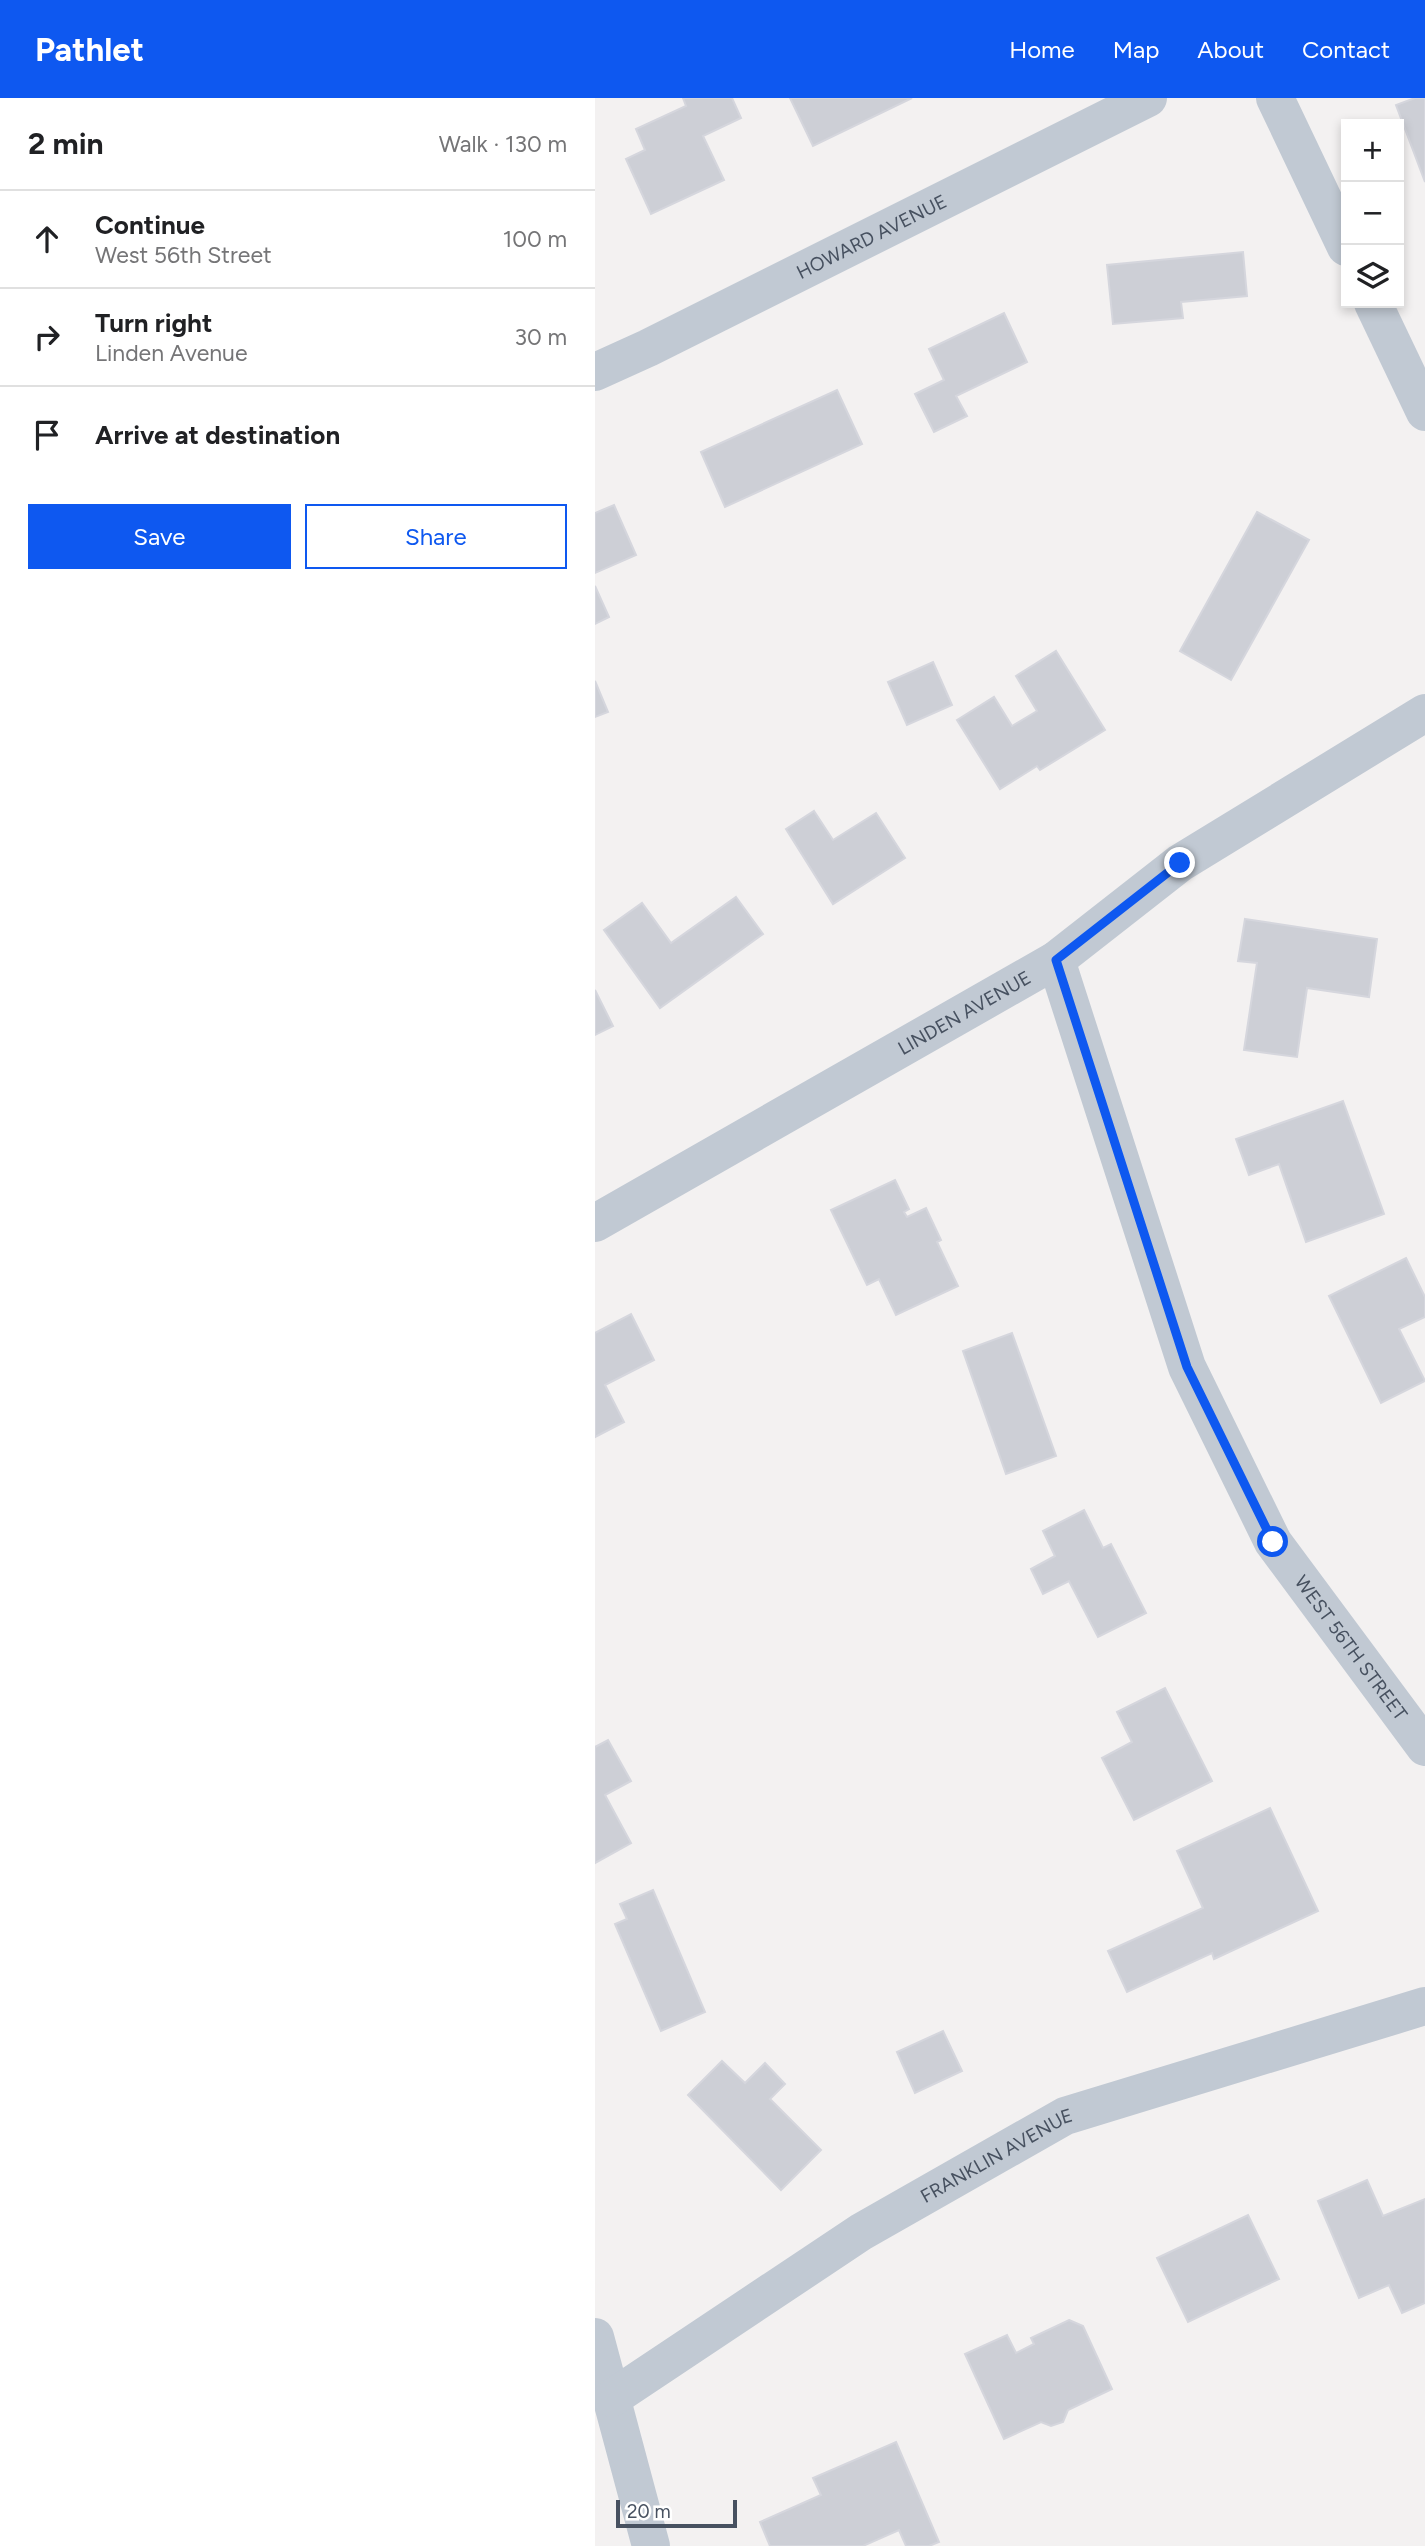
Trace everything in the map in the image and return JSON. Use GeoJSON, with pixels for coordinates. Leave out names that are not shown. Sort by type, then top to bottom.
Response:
{"type":"FeatureCollection","features":[{"type":"Feature","properties":{"kind":"street","name":"HOWARD AVENUE"},"geometry":{"type":"LineString","coordinates":[[595,372],[1148,98]]}},
{"type":"Feature","properties":{"kind":"street"},"geometry":{"type":"LineString","coordinates":[[1275,98],[1345,245]]}},
{"type":"Feature","properties":{"kind":"street"},"geometry":{"type":"LineString","coordinates":[[1375,308],[1425,412]]}},
{"type":"Feature","properties":{"kind":"street","name":"LINDEN AVENUE"},"geometry":{"type":"LineString","coordinates":[[595,1223],[1056,960],[1180,863],[1425,713]]}},
{"type":"Feature","properties":{"kind":"street","name":"WEST 56TH STREET"},"geometry":{"type":"LineString","coordinates":[[1056,960],[1187,1367],[1273,1542],[1425,1747]]}},
{"type":"Feature","properties":{"kind":"street","name":"FRANKLIN AVENUE"},"geometry":{"type":"LineString","coordinates":[[612,2398],[861,2232],[1065,2116],[1425,2006]]}},
{"type":"Feature","properties":{"kind":"street"},"geometry":{"type":"LineString","coordinates":[[595,2337],[650,2546]]}},
{"type":"Feature","properties":{"kind":"building"},"geometry":{"type":"Polygon","coordinates":[[[683,98],[732,98],[741,118],[703,136],[724,180],[651,214],[626,159],[645,150],[636,129],[686,106],[683,98]]]}},
{"type":"Feature","properties":{"kind":"building"},"geometry":{"type":"Polygon","coordinates":[[[790,98],[912,98],[813,146],[790,98]]]}},
{"type":"Feature","properties":{"kind":"building"},"geometry":{"type":"Polygon","coordinates":[[[1415,98],[1425,98],[1425,182],[1404,126],[1404,119],[1401,119],[1396,105],[1415,98]]]}},
{"type":"Feature","properties":{"kind":"building"},"geometry":{"type":"Polygon","coordinates":[[[1243,252],[1247,296],[1181,302],[1183,318],[1113,324],[1107,265],[1243,252]]]}},
{"type":"Feature","properties":{"kind":"building"},"geometry":{"type":"Polygon","coordinates":[[[1004,313],[1027,362],[956,396],[967,416],[934,432],[915,394],[944,380],[929,349],[1004,313]]]}},
{"type":"Feature","properties":{"kind":"building"},"geometry":{"type":"Polygon","coordinates":[[[837,390],[862,444],[725,507],[701,452],[837,390]]]}},
{"type":"Feature","properties":{"kind":"building"},"geometry":{"type":"Polygon","coordinates":[[[614,505],[636,555],[595,573],[595,513],[614,505]]]}},
{"type":"Feature","properties":{"kind":"building"},"geometry":{"type":"Polygon","coordinates":[[[1257,512],[1309,540],[1231,680],[1180,651],[1257,512]]]}},
{"type":"Feature","properties":{"kind":"building"},"geometry":{"type":"Polygon","coordinates":[[[595,586],[609,617],[595,624],[595,586]]]}},
{"type":"Feature","properties":{"kind":"building"},"geometry":{"type":"Polygon","coordinates":[[[1056,651],[1105,730],[1040,770],[1037,766],[1000,789],[957,720],[994,697],[1012,726],[1037,711],[1016,676],[1056,651]]]}},
{"type":"Feature","properties":{"kind":"building"},"geometry":{"type":"Polygon","coordinates":[[[933,662],[952,705],[907,725],[888,682],[933,662]]]}},
{"type":"Feature","properties":{"kind":"building"},"geometry":{"type":"Polygon","coordinates":[[[595,681],[608,712],[595,717],[595,681]]]}},
{"type":"Feature","properties":{"kind":"building"},"geometry":{"type":"Polygon","coordinates":[[[814,811],[833,840],[876,813],[905,858],[833,904],[786,829],[814,811]]]}},
{"type":"Feature","properties":{"kind":"building"},"geometry":{"type":"Polygon","coordinates":[[[736,897],[763,934],[660,1008],[604,930],[642,903],[671,943],[736,897]]]}},
{"type":"Feature","properties":{"kind":"building"},"geometry":{"type":"Polygon","coordinates":[[[1245,919],[1377,939],[1369,997],[1307,988],[1297,1057],[1244,1050],[1257,963],[1238,961],[1245,919]]]}},
{"type":"Feature","properties":{"kind":"building"},"geometry":{"type":"Polygon","coordinates":[[[595,990],[613,1026],[595,1035],[595,990]]]}},
{"type":"Feature","properties":{"kind":"building"},"geometry":{"type":"Polygon","coordinates":[[[1343,1101],[1384,1214],[1306,1242],[1279,1164],[1249,1175],[1236,1139],[1343,1101]]]}},
{"type":"Feature","properties":{"kind":"building"},"geometry":{"type":"Polygon","coordinates":[[[895,1180],[909,1209],[904,1212],[907,1217],[926,1208],[941,1240],[937,1242],[958,1286],[896,1315],[879,1279],[867,1285],[831,1210],[895,1180]]]}},
{"type":"Feature","properties":{"kind":"building"},"geometry":{"type":"Polygon","coordinates":[[[1406,1258],[1425,1297],[1425,1317],[1399,1329],[1425,1381],[1381,1403],[1329,1296],[1406,1258]]]}},
{"type":"Feature","properties":{"kind":"building"},"geometry":{"type":"Polygon","coordinates":[[[631,1314],[654,1360],[605,1385],[624,1422],[595,1437],[595,1333],[631,1314]]]}},
{"type":"Feature","properties":{"kind":"building"},"geometry":{"type":"Polygon","coordinates":[[[1012,1333],[1056,1456],[1006,1474],[963,1351],[1012,1333]]]}},
{"type":"Feature","properties":{"kind":"building"},"geometry":{"type":"Polygon","coordinates":[[[1084,1510],[1103,1548],[1111,1544],[1146,1613],[1098,1637],[1069,1581],[1043,1594],[1031,1569],[1055,1556],[1043,1531],[1084,1510]]]}},
{"type":"Feature","properties":{"kind":"building"},"geometry":{"type":"Polygon","coordinates":[[[1165,1688],[1212,1781],[1134,1820],[1102,1758],[1132,1742],[1117,1712],[1165,1688]]]}},
{"type":"Feature","properties":{"kind":"building"},"geometry":{"type":"Polygon","coordinates":[[[608,1740],[631,1781],[605,1795],[631,1843],[595,1863],[595,1747],[608,1740]]]}},
{"type":"Feature","properties":{"kind":"building"},"geometry":{"type":"Polygon","coordinates":[[[1270,1808],[1318,1911],[1214,1959],[1212,1953],[1127,1992],[1108,1951],[1203,1908],[1177,1851],[1270,1808]]]}},
{"type":"Feature","properties":{"kind":"building"},"geometry":{"type":"Polygon","coordinates":[[[653,1890],[705,2012],[661,2031],[615,1924],[627,1919],[620,1904],[653,1890]]]}},
{"type":"Feature","properties":{"kind":"building"},"geometry":{"type":"Polygon","coordinates":[[[943,2031],[962,2071],[915,2093],[897,2052],[943,2031]]]}},
{"type":"Feature","properties":{"kind":"building"},"geometry":{"type":"Polygon","coordinates":[[[722,2061],[745,2083],[765,2063],[785,2084],[770,2099],[821,2150],[781,2190],[688,2095],[722,2061]]]}},
{"type":"Feature","properties":{"kind":"building"},"geometry":{"type":"Polygon","coordinates":[[[1367,2180],[1383,2216],[1425,2199],[1425,2303],[1402,2313],[1389,2285],[1359,2298],[1318,2201],[1367,2180]]]}},
{"type":"Feature","properties":{"kind":"building"},"geometry":{"type":"Polygon","coordinates":[[[1248,2215],[1279,2279],[1188,2322],[1157,2258],[1248,2215]]]}},
{"type":"Feature","properties":{"kind":"building"},"geometry":{"type":"Polygon","coordinates":[[[1069,2320],[1083,2326],[1112,2389],[1068,2410],[1063,2422],[1051,2426],[1041,2422],[1004,2439],[965,2354],[1007,2335],[1016,2353],[1034,2344],[1031,2338],[1069,2320]]]}},
{"type":"Feature","properties":{"kind":"building"},"geometry":{"type":"Polygon","coordinates":[[[896,2442],[939,2542],[929,2546],[906,2546],[899,2530],[863,2546],[770,2546],[760,2522],[821,2495],[813,2478],[896,2442]]]}},
{"type":"Feature","properties":{"kind":"route"},"geometry":{"type":"LineString","coordinates":[[1180,863],[1056,960],[1187,1367],[1273,1542]]}}]}
